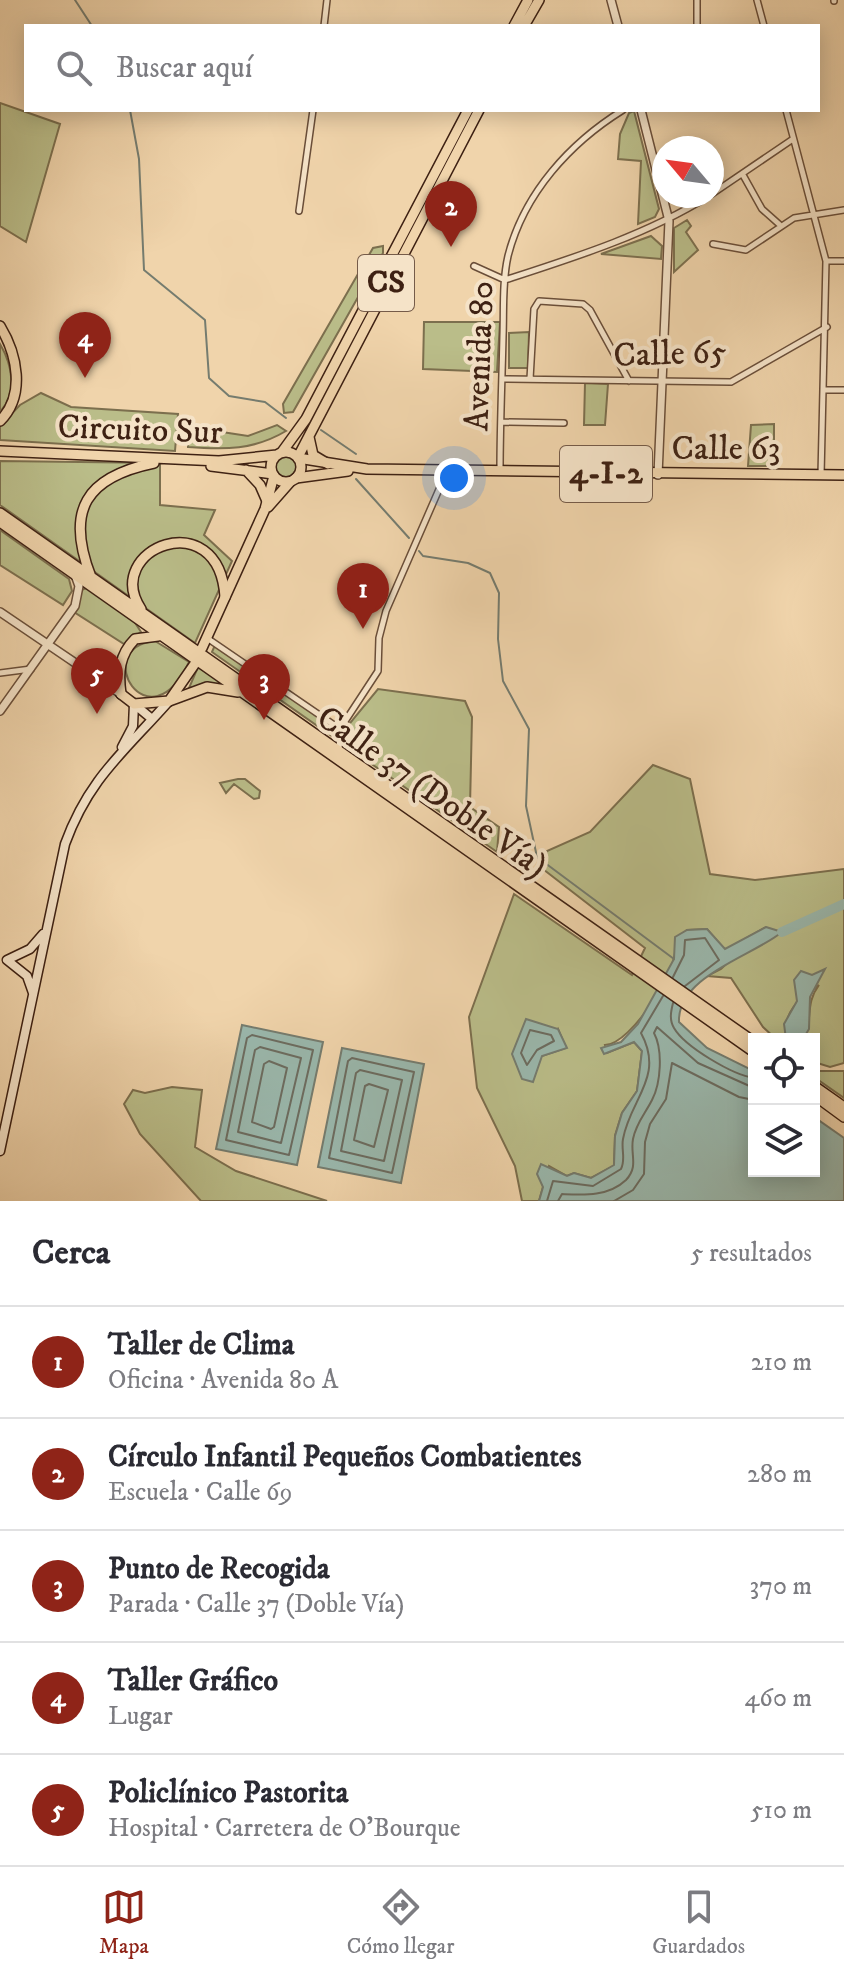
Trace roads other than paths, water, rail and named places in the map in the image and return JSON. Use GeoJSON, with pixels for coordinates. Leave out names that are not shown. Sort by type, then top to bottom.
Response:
{"type":"FeatureCollection","features":[{"type":"Feature","properties":{"kind":"main road"},"geometry":{"type":"LineString","coordinates":[[515,24],[528,0]]}},
{"type":"Feature","properties":{"kind":"main road"},"geometry":{"type":"LineString","coordinates":[[525,24],[539,0]]}},
{"type":"Feature","properties":{"kind":"main road","name":"CS"},"geometry":{"type":"LineString","coordinates":[[273,475],[272,461],[294,437],[467,112]]}},
{"type":"Feature","properties":{"kind":"main road","name":"CS"},"geometry":{"type":"LineString","coordinates":[[293,480],[301,467],[298,458],[309,435],[478,112]]}},
{"type":"Feature","properties":{"kind":"main road"},"geometry":{"type":"LineString","coordinates":[[0,326],[13,350],[17,371],[12,402],[0,421]]}},
{"type":"Feature","properties":{"kind":"main road"},"geometry":{"type":"LineString","coordinates":[[309,435],[313,455],[328,464]]}},
{"type":"Feature","properties":{"kind":"main road"},"geometry":{"type":"LineString","coordinates":[[266,505],[256,479],[244,464],[294,437]]}},
{"type":"Feature","properties":{"kind":"main road","name":"Circuito Sur"},"geometry":{"type":"LineString","coordinates":[[0,454],[154,463],[244,464],[279,454]]}},
{"type":"Feature","properties":{"kind":"main road","name":"Circuito Sur"},"geometry":{"type":"LineString","coordinates":[[0,454],[219,461],[244,464],[273,475]]}},
{"type":"Feature","properties":{"kind":"main road"},"geometry":{"type":"LineString","coordinates":[[279,454],[298,458]]}},
{"type":"Feature","properties":{"kind":"main road","name":"Calle 63"},"geometry":{"type":"LineString","coordinates":[[298,458],[367,469],[844,475]]}},
{"type":"Feature","properties":{"kind":"main road"},"geometry":{"type":"LineString","coordinates":[[91,577],[79,531],[85,503],[101,482],[122,470],[154,463]]}},
{"type":"Feature","properties":{"kind":"main road","name":"Calle 63"},"geometry":{"type":"LineString","coordinates":[[293,480],[367,469]]}},
{"type":"Feature","properties":{"kind":"main road"},"geometry":{"type":"LineString","coordinates":[[204,643],[266,505],[273,475],[293,480]]}},
{"type":"Feature","properties":{"kind":"main road"},"geometry":{"type":"LineString","coordinates":[[266,505],[293,480]]}},
{"type":"Feature","properties":{"kind":"main road"},"geometry":{"type":"LineString","coordinates":[[0,513],[91,577]]}},
{"type":"Feature","properties":{"kind":"main road","name":"Calle 37 (Doble Vía)"},"geometry":{"type":"LineString","coordinates":[[0,522],[748,1038]]}},
{"type":"Feature","properties":{"kind":"main road"},"geometry":{"type":"LineString","coordinates":[[146,615],[136,602],[134,581],[143,558],[161,544],[183,542],[210,555],[219,570],[225,597]]}},
{"type":"Feature","properties":{"kind":"main road","name":"Calle 37 (Doble Vía)"},"geometry":{"type":"LineString","coordinates":[[91,577],[633,961]]}},
{"type":"Feature","properties":{"kind":"main road"},"geometry":{"type":"LineString","coordinates":[[101,680],[112,676],[135,639],[151,634],[165,638]]}},
{"type":"Feature","properties":{"kind":"main road"},"geometry":{"type":"LineString","coordinates":[[119,665],[121,694],[152,719]]}},
{"type":"Feature","properties":{"kind":"main road"},"geometry":{"type":"LineString","coordinates":[[0,1151],[65,844],[78,810],[90,788],[169,701],[194,665]]}},
{"type":"Feature","properties":{"kind":"main road"},"geometry":{"type":"LineString","coordinates":[[134,704],[169,701],[186,691],[207,687],[246,694]]}},
{"type":"Feature","properties":{"kind":"main road"},"geometry":{"type":"LineString","coordinates":[[119,755],[133,726],[134,704]]}},
{"type":"Feature","properties":{"kind":"main road"},"geometry":{"type":"LineString","coordinates":[[4,960],[30,949],[48,926]]}},
{"type":"Feature","properties":{"kind":"main road"},"geometry":{"type":"LineString","coordinates":[[30,949],[40,962]]}},
{"type":"Feature","properties":{"kind":"main road"},"geometry":{"type":"LineString","coordinates":[[4,960],[23,972],[34,994]]}},
{"type":"Feature","properties":{"kind":"main road"},"geometry":{"type":"LineString","coordinates":[[23,972],[40,962]]}},
{"type":"Feature","properties":{"kind":"main road","name":"Calle 37 (Doble Vía)"},"geometry":{"type":"LineString","coordinates":[[709,1014],[748,1047]]}},
{"type":"Feature","properties":{"kind":"main road"},"geometry":{"type":"LineString","coordinates":[[820,1090],[843,1106]]}},
{"type":"Feature","properties":{"kind":"main road"},"geometry":{"type":"LineString","coordinates":[[820,1099],[844,1117]]}},
{"type":"Feature","properties":{"kind":"street"},"geometry":{"type":"LineString","coordinates":[[324,24],[327,0]]}},
{"type":"Feature","properties":{"kind":"street"},"geometry":{"type":"LineString","coordinates":[[611,0],[617,24]]}},
{"type":"Feature","properties":{"kind":"street"},"geometry":{"type":"LineString","coordinates":[[697,0],[697,24]]}},
{"type":"Feature","properties":{"kind":"street"},"geometry":{"type":"LineString","coordinates":[[757,0],[763,24]]}},
{"type":"Feature","properties":{"kind":"street"},"geometry":{"type":"LineString","coordinates":[[299,211],[313,112]]}},
{"type":"Feature","properties":{"kind":"street","name":"Avenida 80"},"geometry":{"type":"LineString","coordinates":[[500,472],[505,280],[511,247],[534,200],[575,144],[620,112]]}},
{"type":"Feature","properties":{"kind":"street"},"geometry":{"type":"LineString","coordinates":[[642,112],[669,221],[658,475]]}},
{"type":"Feature","properties":{"kind":"street"},"geometry":{"type":"LineString","coordinates":[[786,112],[826,261],[827,327],[821,475]]}},
{"type":"Feature","properties":{"kind":"street"},"geometry":{"type":"LineString","coordinates":[[724,187],[793,139]]}},
{"type":"Feature","properties":{"kind":"street"},"geometry":{"type":"LineString","coordinates":[[743,175],[762,209],[780,225]]}},
{"type":"Feature","properties":{"kind":"street"},"geometry":{"type":"LineString","coordinates":[[474,266],[505,280],[591,252],[669,221],[690,208]]}},
{"type":"Feature","properties":{"kind":"street"},"geometry":{"type":"LineString","coordinates":[[713,244],[746,250],[794,218],[844,210]]}},
{"type":"Feature","properties":{"kind":"street"},"geometry":{"type":"LineString","coordinates":[[826,261],[844,261]]}},
{"type":"Feature","properties":{"kind":"street"},"geometry":{"type":"LineString","coordinates":[[530,379],[534,309],[539,301],[583,304],[590,310],[629,381]]}},
{"type":"Feature","properties":{"kind":"street","name":"Calle 65"},"geometry":{"type":"LineString","coordinates":[[502,379],[731,382],[827,327]]}},
{"type":"Feature","properties":{"kind":"street"},"geometry":{"type":"LineString","coordinates":[[825,390],[844,390]]}},
{"type":"Feature","properties":{"kind":"street"},"geometry":{"type":"LineString","coordinates":[[502,422],[564,423]]}},
{"type":"Feature","properties":{"kind":"street"},"geometry":{"type":"LineString","coordinates":[[339,750],[340,729],[378,671],[379,638],[386,611],[447,471]]}},
{"type":"Feature","properties":{"kind":"street"},"geometry":{"type":"LineString","coordinates":[[0,711],[75,606],[79,586],[74,574]]}},
{"type":"Feature","properties":{"kind":"street"},"geometry":{"type":"LineString","coordinates":[[0,612],[121,694]]}},
{"type":"Feature","properties":{"kind":"street"},"geometry":{"type":"LineString","coordinates":[[204,643],[340,729]]}},
{"type":"Feature","properties":{"kind":"street"},"geometry":{"type":"LineString","coordinates":[[0,673],[31,669]]}},
{"type":"Feature","properties":{"kind":"water"},"geometry":{"type":"Polygon","coordinates":[[[766,927],[782,932],[703,980],[690,992],[682,1006],[679,1022],[707,1048],[748,1068],[748,1177],[820,1177],[820,1121],[844,1138],[844,1201],[539,1201],[543,1187],[537,1174],[541,1164],[567,1176],[574,1173],[591,1178],[614,1165],[615,1136],[622,1113],[637,1091],[642,1051],[634,1042],[604,1054],[601,1048],[621,1042],[638,1024],[674,959],[675,937],[687,930],[707,929],[725,949],[766,927]]]}},
{"type":"Feature","properties":{"kind":"water"},"geometry":{"type":"Polygon","coordinates":[[[825,969],[810,997],[809,1029],[807,1033],[785,1033],[784,1024],[797,1001],[794,980],[801,971],[812,975],[825,969]]]}},
{"type":"Feature","properties":{"kind":"water"},"geometry":{"type":"Polygon","coordinates":[[[526,1019],[558,1029],[567,1048],[542,1056],[533,1082],[522,1079],[512,1054],[526,1019]]]}},
{"type":"Feature","properties":{"kind":"water"},"geometry":{"type":"Polygon","coordinates":[[[242,1025],[323,1042],[297,1165],[216,1149],[242,1025]]]}},
{"type":"Feature","properties":{"kind":"water"},"geometry":{"type":"Polygon","coordinates":[[[342,1048],[424,1064],[401,1183],[318,1167],[342,1048]]]}},
{"type":"Feature","properties":{"kind":"waterway"},"geometry":{"type":"LineString","coordinates":[[75,0],[91,24]]}},
{"type":"Feature","properties":{"kind":"waterway"},"geometry":{"type":"LineString","coordinates":[[130,112],[139,159],[144,270],[205,320],[209,378],[229,396],[265,402],[286,418]]}},
{"type":"Feature","properties":{"kind":"waterway"},"geometry":{"type":"LineString","coordinates":[[321,430],[356,454]]}},
{"type":"Feature","properties":{"kind":"waterway"},"geometry":{"type":"LineString","coordinates":[[356,479],[409,538]]}},
{"type":"Feature","properties":{"kind":"waterway"},"geometry":{"type":"LineString","coordinates":[[419,551],[423,556],[468,563],[490,573],[499,593],[498,639],[503,681],[529,729],[526,806],[537,857],[674,959]]}},
{"type":"Feature","properties":{"kind":"waterway"},"geometry":{"type":"LineString","coordinates":[[782,932],[844,904]]}},
{"type":"Feature","properties":{"kind":"place","name":"Círculo Infantil Pequeños Combatientes"},"geometry":{"type":"Point","coordinates":[451,247]}},
{"type":"Feature","properties":{"kind":"place","name":"Taller Gráfico"},"geometry":{"type":"Point","coordinates":[85,378]}},
{"type":"Feature","properties":{"kind":"place","name":"Taller de Clima"},"geometry":{"type":"Point","coordinates":[363,629]}},
{"type":"Feature","properties":{"kind":"place","name":"Policlínico Pastorita"},"geometry":{"type":"Point","coordinates":[97,714]}},
{"type":"Feature","properties":{"kind":"place","name":"Punto de Recogida"},"geometry":{"type":"Point","coordinates":[264,720]}}]}
